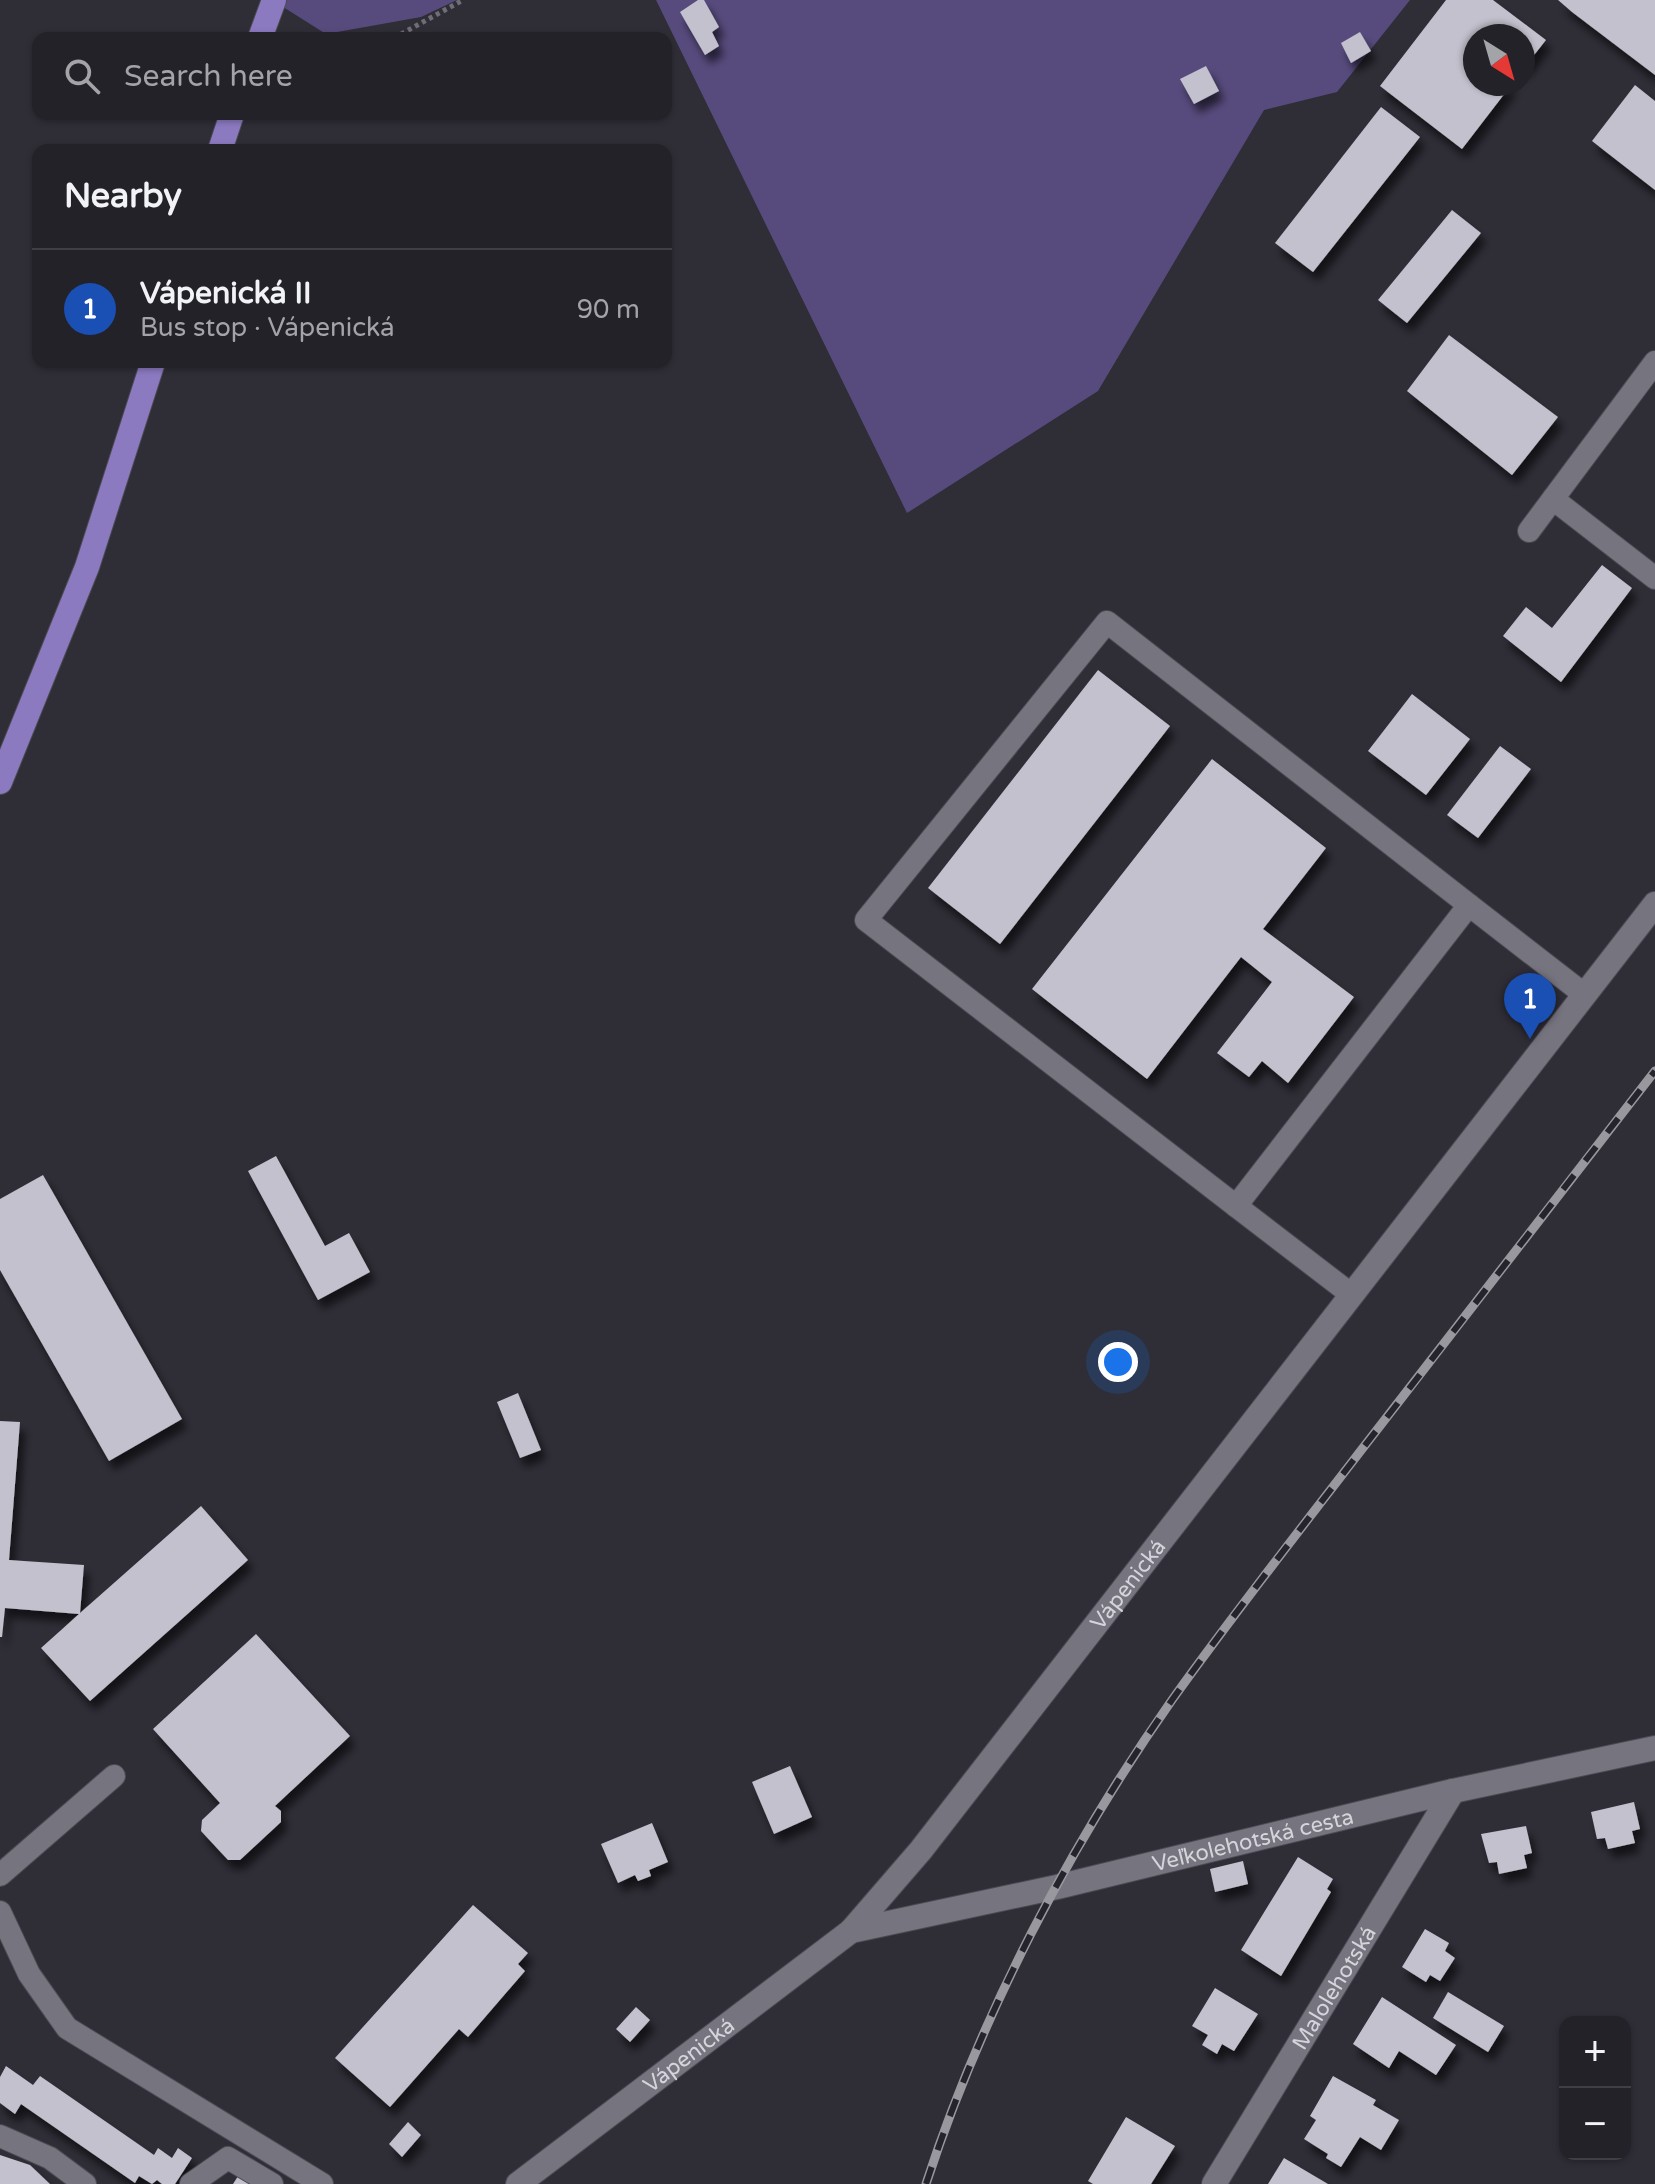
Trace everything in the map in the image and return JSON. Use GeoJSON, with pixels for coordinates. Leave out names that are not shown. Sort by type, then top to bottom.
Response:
{"type":"FeatureCollection","features":[{"type":"Feature","properties":{"kind":"main road"},"geometry":{"type":"LineString","coordinates":[[262,32],[274,0]]}},
{"type":"Feature","properties":{"kind":"main road"},"geometry":{"type":"LineString","coordinates":[[222,144],[230,120]]}},
{"type":"Feature","properties":{"kind":"main road"},"geometry":{"type":"LineString","coordinates":[[0,782],[87,567],[151,368]]}},
{"type":"Feature","properties":{"kind":"street","name":"Vápenická"},"geometry":{"type":"LineString","coordinates":[[518,2184],[851,1931],[921,1850],[1655,904]]}},
{"type":"Feature","properties":{"kind":"street","name":"Veľkolehotská cesta"},"geometry":{"type":"LineString","coordinates":[[851,1931],[1057,1887],[1453,1791],[1655,1748]]}},
{"type":"Feature","properties":{"kind":"street","name":"Malolehotská"},"geometry":{"type":"LineString","coordinates":[[1214,2184],[1453,1791]]}},
{"type":"Feature","properties":{"kind":"lane"},"geometry":{"type":"LineString","coordinates":[[1529,531],[1655,362]]}},
{"type":"Feature","properties":{"kind":"lane"},"geometry":{"type":"LineString","coordinates":[[1553,499],[1655,578]]}},
{"type":"Feature","properties":{"kind":"lane"},"geometry":{"type":"LineString","coordinates":[[1352,1295],[866,920],[1107,622],[1585,995]]}},
{"type":"Feature","properties":{"kind":"lane"},"geometry":{"type":"LineString","coordinates":[[1236,1206],[1469,905]]}},
{"type":"Feature","properties":{"kind":"lane"},"geometry":{"type":"LineString","coordinates":[[0,1875],[114,1776]]}},
{"type":"Feature","properties":{"kind":"lane"},"geometry":{"type":"LineString","coordinates":[[0,1912],[29,1974],[67,2028],[322,2184]]}},
{"type":"Feature","properties":{"kind":"lane"},"geometry":{"type":"LineString","coordinates":[[0,2136],[50,2158],[85,2184]]}},
{"type":"Feature","properties":{"kind":"lane"},"geometry":{"type":"LineString","coordinates":[[191,2184],[228,2158],[272,2184]]}},
{"type":"Feature","properties":{"kind":"path"},"geometry":{"type":"LineString","coordinates":[[409,32],[463,0]]}},
{"type":"Feature","properties":{"kind":"shaded area"},"geometry":{"type":"Polygon","coordinates":[[[272,0],[457,0],[421,17],[323,32],[272,0]]]}},
{"type":"Feature","properties":{"kind":"shaded area"},"geometry":{"type":"Polygon","coordinates":[[[656,0],[1410,0],[1337,92],[1264,110],[1098,391],[907,513],[656,0]]]}},
{"type":"Feature","properties":{"kind":"building"},"geometry":{"type":"Polygon","coordinates":[[[698,0],[704,0],[719,27],[712,32],[719,46],[705,55],[680,12],[698,0]]]}},
{"type":"Feature","properties":{"kind":"building"},"geometry":{"type":"Polygon","coordinates":[[[1446,0],[1493,0],[1525,24],[1463,24],[1463,96],[1503,96],[1462,149],[1380,86],[1446,0]]]}},
{"type":"Feature","properties":{"kind":"building"},"geometry":{"type":"Polygon","coordinates":[[[1558,0],[1655,0],[1655,75],[1572,12],[1558,0]]]}},
{"type":"Feature","properties":{"kind":"building"},"geometry":{"type":"Polygon","coordinates":[[[1360,32],[1371,51],[1351,63],[1341,43],[1360,32]]]}},
{"type":"Feature","properties":{"kind":"building"},"geometry":{"type":"Polygon","coordinates":[[[1535,32],[1546,40],[1535,54],[1535,32]]]}},
{"type":"Feature","properties":{"kind":"building"},"geometry":{"type":"Polygon","coordinates":[[[1206,66],[1219,91],[1194,104],[1180,79],[1206,66]]]}},
{"type":"Feature","properties":{"kind":"building"},"geometry":{"type":"Polygon","coordinates":[[[1635,85],[1655,101],[1655,190],[1592,141],[1635,85]]]}},
{"type":"Feature","properties":{"kind":"building"},"geometry":{"type":"Polygon","coordinates":[[[1381,107],[1420,137],[1313,272],[1275,243],[1381,107]]]}},
{"type":"Feature","properties":{"kind":"building"},"geometry":{"type":"Polygon","coordinates":[[[1452,210],[1481,233],[1407,323],[1378,300],[1452,210]]]}},
{"type":"Feature","properties":{"kind":"building"},"geometry":{"type":"Polygon","coordinates":[[[1449,335],[1558,417],[1512,475],[1407,391],[1449,335]]]}},
{"type":"Feature","properties":{"kind":"building"},"geometry":{"type":"Polygon","coordinates":[[[1602,565],[1632,588],[1561,682],[1503,636],[1526,607],[1552,628],[1602,565]]]}},
{"type":"Feature","properties":{"kind":"building"},"geometry":{"type":"Polygon","coordinates":[[[1098,670],[1170,726],[1000,944],[928,888],[1098,670]]]}},
{"type":"Feature","properties":{"kind":"building"},"geometry":{"type":"Polygon","coordinates":[[[1412,694],[1470,739],[1426,795],[1368,751],[1412,694]]]}},
{"type":"Feature","properties":{"kind":"building"},"geometry":{"type":"Polygon","coordinates":[[[1500,746],[1531,769],[1478,838],[1447,815],[1500,746]]]}},
{"type":"Feature","properties":{"kind":"building"},"geometry":{"type":"Polygon","coordinates":[[[1212,759],[1326,848],[1263,929],[1354,997],[1288,1083],[1262,1061],[1249,1077],[1217,1053],[1272,982],[1241,957],[1147,1079],[1032,989],[1212,759]]]}},
{"type":"Feature","properties":{"kind":"building"},"geometry":{"type":"Polygon","coordinates":[[[276,1156],[325,1246],[349,1233],[370,1272],[318,1300],[248,1171],[276,1156]]]}},
{"type":"Feature","properties":{"kind":"building"},"geometry":{"type":"Polygon","coordinates":[[[43,1175],[182,1419],[109,1461],[0,1270],[0,1199],[43,1175]]]}},
{"type":"Feature","properties":{"kind":"building"},"geometry":{"type":"Polygon","coordinates":[[[518,1393],[541,1450],[520,1458],[497,1402],[518,1393]]]}},
{"type":"Feature","properties":{"kind":"building"},"geometry":{"type":"Polygon","coordinates":[[[0,1421],[20,1422],[9,1560],[84,1565],[80,1613],[201,1506],[248,1560],[90,1701],[41,1648],[79,1614],[5,1608],[0,1637],[0,1421]]]}},
{"type":"Feature","properties":{"kind":"building"},"geometry":{"type":"Polygon","coordinates":[[[256,1634],[350,1736],[275,1806],[281,1811],[281,1822],[240,1860],[228,1860],[201,1831],[202,1820],[220,1803],[153,1729],[256,1634]]]}},
{"type":"Feature","properties":{"kind":"building"},"geometry":{"type":"Polygon","coordinates":[[[790,1766],[812,1817],[774,1834],[752,1782],[790,1766]]]}},
{"type":"Feature","properties":{"kind":"building"},"geometry":{"type":"Polygon","coordinates":[[[1634,1802],[1640,1829],[1632,1831],[1635,1843],[1608,1849],[1605,1838],[1597,1839],[1591,1812],[1634,1802]]]}},
{"type":"Feature","properties":{"kind":"building"},"geometry":{"type":"Polygon","coordinates":[[[652,1823],[668,1862],[649,1870],[651,1876],[638,1881],[635,1875],[618,1883],[601,1844],[652,1823]]]}},
{"type":"Feature","properties":{"kind":"building"},"geometry":{"type":"Polygon","coordinates":[[[1526,1826],[1532,1853],[1524,1855],[1527,1868],[1499,1874],[1497,1862],[1489,1863],[1481,1834],[1526,1826]]]}},
{"type":"Feature","properties":{"kind":"building"},"geometry":{"type":"Polygon","coordinates":[[[1298,1857],[1333,1879],[1327,1889],[1331,1892],[1281,1976],[1241,1950],[1298,1857]]]}},
{"type":"Feature","properties":{"kind":"building"},"geometry":{"type":"Polygon","coordinates":[[[1243,1861],[1248,1884],[1215,1892],[1210,1869],[1243,1861]]]}},
{"type":"Feature","properties":{"kind":"building"},"geometry":{"type":"Polygon","coordinates":[[[473,1905],[528,1953],[518,1964],[525,1971],[468,2037],[459,2029],[390,2107],[335,2058],[473,1905]]]}},
{"type":"Feature","properties":{"kind":"building"},"geometry":{"type":"Polygon","coordinates":[[[1425,1929],[1449,1943],[1445,1951],[1455,1958],[1440,1981],[1430,1975],[1426,1982],[1402,1967],[1425,1929]]]}},
{"type":"Feature","properties":{"kind":"building"},"geometry":{"type":"Polygon","coordinates":[[[1215,1988],[1258,2014],[1234,2051],[1222,2044],[1217,2054],[1202,2045],[1208,2035],[1192,2026],[1215,1988]]]}},
{"type":"Feature","properties":{"kind":"building"},"geometry":{"type":"Polygon","coordinates":[[[1448,1992],[1504,2026],[1488,2052],[1433,2018],[1448,1992]]]}},
{"type":"Feature","properties":{"kind":"building"},"geometry":{"type":"Polygon","coordinates":[[[1382,1997],[1456,2045],[1436,2075],[1399,2051],[1389,2068],[1353,2044],[1382,1997]]]}},
{"type":"Feature","properties":{"kind":"building"},"geometry":{"type":"Polygon","coordinates":[[[636,2007],[650,2020],[630,2042],[616,2029],[636,2007]]]}},
{"type":"Feature","properties":{"kind":"building"},"geometry":{"type":"Polygon","coordinates":[[[6,2066],[33,2085],[40,2076],[154,2155],[158,2148],[172,2158],[178,2148],[192,2158],[175,2184],[162,2184],[157,2180],[152,2184],[139,2176],[135,2183],[21,2104],[15,2114],[0,2103],[0,2077],[6,2066]]]}},
{"type":"Feature","properties":{"kind":"building"},"geometry":{"type":"Polygon","coordinates":[[[1333,2076],[1376,2100],[1373,2105],[1399,2120],[1381,2150],[1360,2137],[1341,2167],[1326,2158],[1328,2154],[1304,2139],[1316,2120],[1310,2116],[1333,2076]]]}},
{"type":"Feature","properties":{"kind":"building"},"geometry":{"type":"Polygon","coordinates":[[[1126,2117],[1175,2146],[1151,2184],[1093,2184],[1088,2181],[1126,2117]]]}},
{"type":"Feature","properties":{"kind":"building"},"geometry":{"type":"Polygon","coordinates":[[[408,2122],[421,2135],[402,2157],[389,2144],[408,2122]]]}},
{"type":"Feature","properties":{"kind":"building"},"geometry":{"type":"Polygon","coordinates":[[[0,2155],[30,2165],[50,2184],[0,2184],[0,2155]]]}},
{"type":"Feature","properties":{"kind":"building"},"geometry":{"type":"Polygon","coordinates":[[[1284,2158],[1328,2184],[1268,2184],[1284,2158]]]}},
{"type":"Feature","properties":{"kind":"building"},"geometry":{"type":"Polygon","coordinates":[[[240,2173],[256,2184],[233,2184],[240,2173]]]}},
{"type":"Feature","properties":{"kind":"railway"},"geometry":{"type":"LineString","coordinates":[[926,2184],[973,2057],[1031,1933],[1134,1755],[1241,1607],[1655,1071]]}},
{"type":"Feature","properties":{"kind":"place","name":"Vápenická II"},"geometry":{"type":"Point","coordinates":[1530,1039]}}]}
